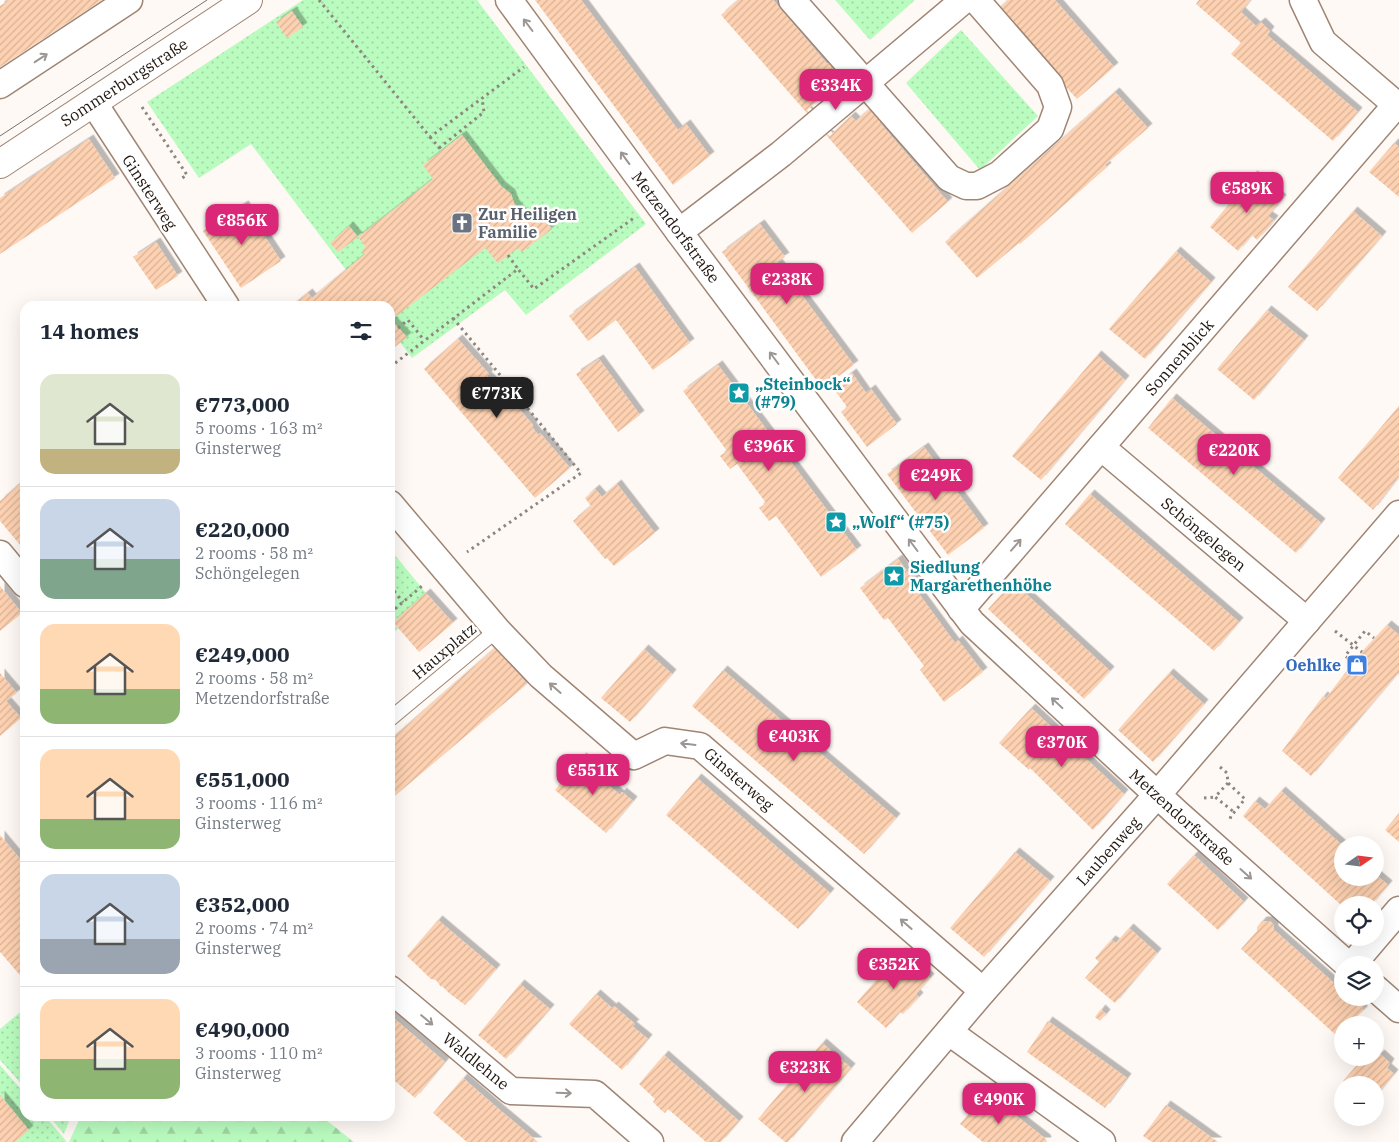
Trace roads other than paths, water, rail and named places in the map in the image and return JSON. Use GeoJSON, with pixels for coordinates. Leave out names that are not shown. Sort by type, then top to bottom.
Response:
{"type":"FeatureCollection","features":[{"type":"Feature","properties":{"kind":"street"},"geometry":{"type":"LineString","coordinates":[[0,85],[129,0]]}},
{"type":"Feature","properties":{"kind":"street","name":"Sommerburgstraße"},"geometry":{"type":"LineString","coordinates":[[0,164],[248,0]]}},
{"type":"Feature","properties":{"kind":"street","name":"Metzendorfstraße"},"geometry":{"type":"LineString","coordinates":[[509,0],[679,232],[961,609],[984,636],[1211,843],[1340,956]]}},
{"type":"Feature","properties":{"kind":"street"},"geometry":{"type":"LineString","coordinates":[[792,0],[864,84],[949,178],[966,186],[977,186],[1000,174],[1050,129],[1058,107],[1050,85],[976,0]]}},
{"type":"Feature","properties":{"kind":"street"},"geometry":{"type":"LineString","coordinates":[[679,232],[781,154],[964,0]]}},
{"type":"Feature","properties":{"kind":"street"},"geometry":{"type":"LineString","coordinates":[[1303,0],[1323,42],[1398,106]]}},
{"type":"Feature","properties":{"kind":"street","name":"Ginsterweg"},"geometry":{"type":"LineString","coordinates":[[93,102],[153,197],[223,301]]}},
{"type":"Feature","properties":{"kind":"street","name":"Sonnenblick"},"geometry":{"type":"LineString","coordinates":[[961,609],[1398,106]]}},
{"type":"Feature","properties":{"kind":"street","name":"Schöngelegen"},"geometry":{"type":"LineString","coordinates":[[1101,447],[1307,621]]}},
{"type":"Feature","properties":{"kind":"street","name":"Ginsterweg"},"geometry":{"type":"LineString","coordinates":[[395,510],[496,630],[541,676],[634,756],[665,741],[700,746],[983,991]]}},
{"type":"Feature","properties":{"kind":"street","name":"Laubenweg"},"geometry":{"type":"LineString","coordinates":[[855,1142],[983,991],[1158,795],[1399,514]]}},
{"type":"Feature","properties":{"kind":"street"},"geometry":{"type":"LineString","coordinates":[[1358,956],[1399,910]]}},
{"type":"Feature","properties":{"kind":"street","name":"Waldlehne"},"geometry":{"type":"LineString","coordinates":[[395,993],[511,1091],[595,1094],[650,1142]]}},
{"type":"Feature","properties":{"kind":"street"},"geometry":{"type":"LineString","coordinates":[[1384,996],[1399,1009]]}},
{"type":"Feature","properties":{"kind":"street"},"geometry":{"type":"LineString","coordinates":[[949,1032],[1102,1142]]}},
{"type":"Feature","properties":{"kind":"lane","name":"Hauxplatz"},"geometry":{"type":"LineString","coordinates":[[395,715],[496,630]]}},
{"type":"Feature","properties":{"kind":"tram line"},"geometry":{"type":"LineString","coordinates":[[0,136],[207,0]]}},
{"type":"Feature","properties":{"kind":"place","name":"Zur Heiligen Familie"},"geometry":{"type":"Point","coordinates":[462,223]}},
{"type":"Feature","properties":{"kind":"place","name":"„Steinbock“ (#79)"},"geometry":{"type":"Point","coordinates":[739,393]}},
{"type":"Feature","properties":{"kind":"place","name":"„Wolf“ (#75)"},"geometry":{"type":"Point","coordinates":[836,522]}},
{"type":"Feature","properties":{"kind":"place","name":"Siedlung Margarethenhöhe"},"geometry":{"type":"Point","coordinates":[894,576]}},
{"type":"Feature","properties":{"kind":"place","name":"Oehlke"},"geometry":{"type":"Point","coordinates":[1357,665]}}]}
